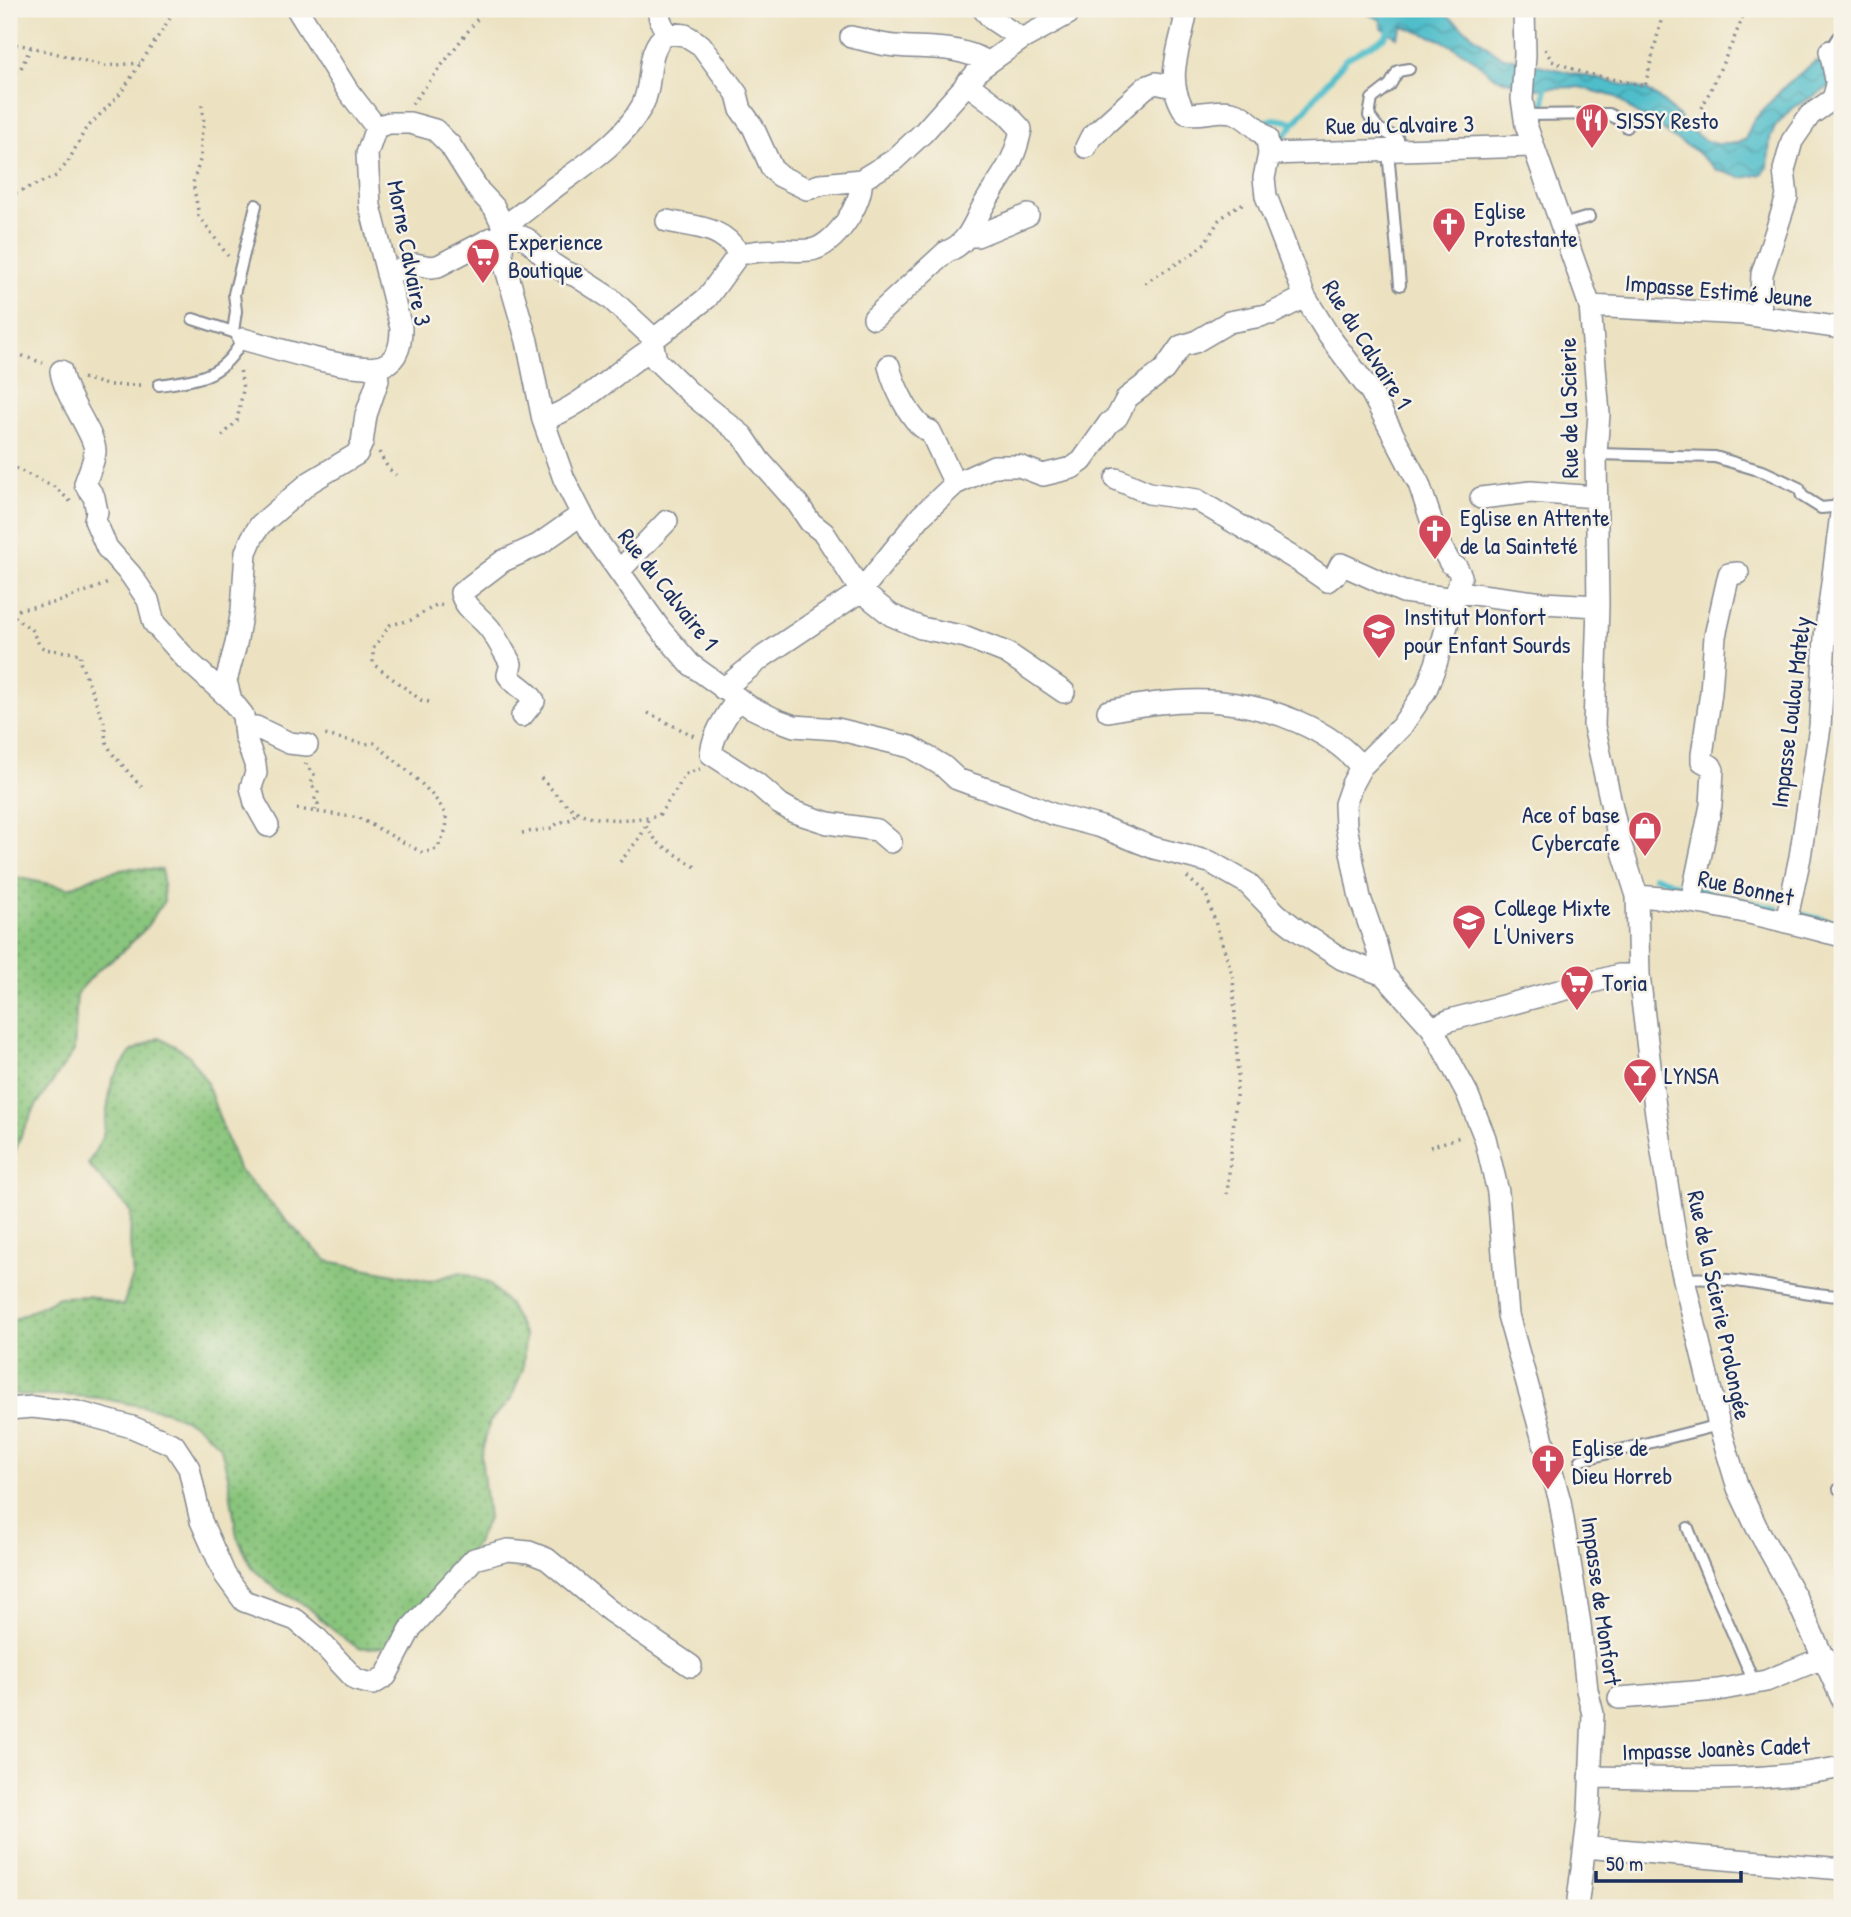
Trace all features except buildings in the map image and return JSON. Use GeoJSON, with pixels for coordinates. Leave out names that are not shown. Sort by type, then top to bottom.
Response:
{"type":"FeatureCollection","features":[{"type":"Feature","properties":{"kind":"street"},"geometry":{"type":"LineString","coordinates":[[297,9],[348,91],[376,127]]}},
{"type":"Feature","properties":{"kind":"street"},"geometry":{"type":"LineString","coordinates":[[659,9],[664,29],[668,33],[685,35],[701,45],[737,94],[741,110],[753,127],[772,169],[780,176],[807,189],[823,184],[861,180],[894,160],[924,132],[988,62],[1068,14],[1071,9]]}},
{"type":"Feature","properties":{"kind":"street"},"geometry":{"type":"LineString","coordinates":[[983,9],[993,20],[1023,39]]}},
{"type":"Feature","properties":{"kind":"street"},"geometry":{"type":"LineString","coordinates":[[1177,9],[1186,14],[1173,74],[1173,87],[1179,103],[1186,113],[1230,111],[1239,115],[1267,138],[1269,153]]}},
{"type":"Feature","properties":{"kind":"street","name":"Rue de la Scierie"},"geometry":{"type":"LineString","coordinates":[[1524,9],[1523,107],[1532,146],[1590,306],[1600,414],[1596,454],[1598,606],[1594,726],[1619,839],[1637,896]]}},
{"type":"Feature","properties":{"kind":"street"},"geometry":{"type":"LineString","coordinates":[[387,274],[415,264],[431,267],[438,265],[502,230],[554,187],[582,169],[631,122],[642,106],[650,86],[652,57],[660,39],[668,33]]}},
{"type":"Feature","properties":{"kind":"street"},"geometry":{"type":"LineString","coordinates":[[851,37],[893,46],[942,47],[975,55],[988,62]]}},
{"type":"Feature","properties":{"kind":"street"},"geometry":{"type":"LineString","coordinates":[[1760,316],[1762,274],[1787,197],[1784,170],[1791,141],[1810,115],[1833,99],[1837,85],[1830,51],[1838,49],[1842,41]]}},
{"type":"Feature","properties":{"kind":"street"},"geometry":{"type":"LineString","coordinates":[[874,318],[946,252],[955,249],[970,236],[983,207],[1010,165],[1021,130],[1006,113],[966,83]]}},
{"type":"Feature","properties":{"kind":"street"},"geometry":{"type":"LineString","coordinates":[[1086,147],[1091,137],[1146,87],[1156,83],[1173,87]]}},
{"type":"Feature","properties":{"kind":"street","name":"Rue du Calvaire 1"},"geometry":{"type":"LineString","coordinates":[[376,127],[389,123],[406,123],[435,130],[450,145],[479,191],[494,207],[502,230],[502,254],[527,341],[543,420],[564,479],[591,532],[660,629],[690,664],[750,707],[793,726],[837,729],[911,747],[943,766],[957,779],[1011,796],[1052,814],[1101,827],[1154,848],[1210,862],[1247,883],[1277,914],[1342,959],[1384,975],[1432,1028]]}},
{"type":"Feature","properties":{"kind":"street","name":"Morne Calvaire 3"},"geometry":{"type":"LineString","coordinates":[[376,127],[367,154],[370,206],[401,328],[401,345],[393,359],[376,367]]}},
{"type":"Feature","properties":{"kind":"street","name":"Rue du Calvaire 3"},"geometry":{"type":"LineString","coordinates":[[1269,153],[1532,146]]}},
{"type":"Feature","properties":{"kind":"street","name":"Rue du Calvaire 1"},"geometry":{"type":"LineString","coordinates":[[1269,153],[1264,178],[1266,196],[1305,296],[1329,336],[1371,392],[1419,484],[1439,543],[1461,576],[1426,691],[1401,727],[1361,767],[1345,804],[1346,826],[1360,898],[1377,943],[1384,975]]}},
{"type":"Feature","properties":{"kind":"street"},"geometry":{"type":"LineString","coordinates":[[667,220],[713,230],[739,254],[812,250],[823,244],[851,216],[858,204],[861,180]]}},
{"type":"Feature","properties":{"kind":"street"},"geometry":{"type":"LineString","coordinates":[[970,236],[977,236],[1028,215]]}},
{"type":"Feature","properties":{"kind":"street"},"geometry":{"type":"LineString","coordinates":[[502,230],[527,239],[551,263],[610,298],[652,342],[656,360],[690,393],[743,436],[758,460],[810,522],[824,533],[861,591],[891,615],[966,637],[1007,653],[1064,692]]}},
{"type":"Feature","properties":{"kind":"street"},"geometry":{"type":"LineString","coordinates":[[543,420],[561,414],[579,402],[707,298],[739,254]]}},
{"type":"Feature","properties":{"kind":"street"},"geometry":{"type":"LineString","coordinates":[[891,842],[877,830],[828,823],[794,812],[713,751],[731,693],[764,656],[861,591],[921,516],[955,484],[1004,464],[1042,474],[1072,468],[1082,461],[1109,423],[1117,417],[1127,398],[1164,370],[1181,346],[1195,342],[1230,322],[1266,315],[1305,296]]}},
{"type":"Feature","properties":{"kind":"street","name":"Impasse Estimé Jeune"},"geometry":{"type":"LineString","coordinates":[[1590,306],[1760,316],[1842,328]]}},
{"type":"Feature","properties":{"kind":"street"},"geometry":{"type":"LineString","coordinates":[[231,700],[226,681],[242,610],[246,552],[252,538],[260,525],[310,482],[358,454],[377,380],[376,367],[358,366],[236,342]]}},
{"type":"Feature","properties":{"kind":"street"},"geometry":{"type":"LineString","coordinates":[[889,366],[892,380],[907,407],[924,430],[932,435],[955,484]]}},
{"type":"Feature","properties":{"kind":"street"},"geometry":{"type":"LineString","coordinates":[[61,371],[62,382],[93,443],[95,453],[85,484],[94,497],[96,524],[107,548],[148,600],[153,623],[243,715],[245,736],[255,764],[256,773],[251,787],[255,803],[268,826]]}},
{"type":"Feature","properties":{"kind":"street"},"geometry":{"type":"LineString","coordinates":[[1116,479],[1149,493],[1196,500],[1327,581],[1336,574],[1342,564],[1403,592],[1598,606]]}},
{"type":"Feature","properties":{"kind":"street"},"geometry":{"type":"LineString","coordinates":[[1480,498],[1531,492],[1596,496]]}},
{"type":"Feature","properties":{"kind":"street","name":"Impasse Loulou Mately"},"geometry":{"type":"LineString","coordinates":[[1788,915],[1800,857],[1819,727],[1825,637],[1842,506]]}},
{"type":"Feature","properties":{"kind":"street"},"geometry":{"type":"LineString","coordinates":[[522,716],[534,701],[531,695],[514,684],[509,675],[511,664],[499,642],[463,602],[461,593],[503,561],[538,545],[582,514]]}},
{"type":"Feature","properties":{"kind":"street"},"geometry":{"type":"LineString","coordinates":[[620,570],[667,521]]}},
{"type":"Feature","properties":{"kind":"street"},"geometry":{"type":"LineString","coordinates":[[1693,892],[1712,793],[1713,770],[1702,761],[1702,755],[1711,692],[1715,636],[1729,574],[1738,573]]}},
{"type":"Feature","properties":{"kind":"street"},"geometry":{"type":"LineString","coordinates":[[1108,711],[1162,703],[1220,702],[1259,709],[1301,724],[1333,741],[1352,755],[1361,767]]}},
{"type":"Feature","properties":{"kind":"street"},"geometry":{"type":"LineString","coordinates":[[244,728],[256,727],[289,743],[306,745]]}},
{"type":"Feature","properties":{"kind":"street","name":"Rue Bonnet"},"geometry":{"type":"LineString","coordinates":[[1637,896],[1693,892],[1788,915],[1842,936]]}},
{"type":"Feature","properties":{"kind":"street","name":"Rue de la Scierie Prolongée"},"geometry":{"type":"LineString","coordinates":[[1637,896],[1639,975],[1655,1107],[1684,1279],[1719,1425],[1742,1497],[1825,1657],[1842,1699]]}},
{"type":"Feature","properties":{"kind":"street"},"geometry":{"type":"LineString","coordinates":[[1432,1028],[1450,1020],[1619,975],[1639,975]]}},
{"type":"Feature","properties":{"kind":"street","name":"Impasse de Monfort"},"geometry":{"type":"LineString","coordinates":[[1432,1028],[1477,1116],[1494,1173],[1504,1252],[1508,1315],[1560,1501],[1566,1533],[1587,1690],[1593,1714],[1585,1847],[1577,1908]]}},
{"type":"Feature","properties":{"kind":"street"},"geometry":{"type":"LineString","coordinates":[[9,1409],[32,1407],[77,1412],[132,1427],[174,1445],[188,1468],[201,1521],[225,1575],[244,1601],[296,1620],[315,1636],[356,1680],[373,1684],[386,1676],[411,1628],[474,1559],[508,1550],[530,1552],[547,1559],[610,1611],[691,1667]]}},
{"type":"Feature","properties":{"kind":"street"},"geometry":{"type":"LineString","coordinates":[[1619,1698],[1718,1690],[1766,1681],[1825,1657]]}},
{"type":"Feature","properties":{"kind":"street","name":"Impasse Joanès Cadet"},"geometry":{"type":"LineString","coordinates":[[1590,1777],[1769,1778],[1842,1767]]}},
{"type":"Feature","properties":{"kind":"street"},"geometry":{"type":"LineString","coordinates":[[1585,1847],[1842,1869]]}},
{"type":"Feature","properties":{"kind":"lane"},"geometry":{"type":"LineString","coordinates":[[1400,285],[1395,151],[1398,139],[1379,129],[1369,116],[1372,99],[1390,85],[1398,71],[1409,69]]}},
{"type":"Feature","properties":{"kind":"lane"},"geometry":{"type":"LineString","coordinates":[[1523,107],[1609,114],[1628,127]]}},
{"type":"Feature","properties":{"kind":"lane"},"geometry":{"type":"LineString","coordinates":[[159,385],[202,379],[236,342],[234,294],[256,205]]}},
{"type":"Feature","properties":{"kind":"lane"},"geometry":{"type":"LineString","coordinates":[[1562,225],[1589,217]]}},
{"type":"Feature","properties":{"kind":"lane"},"geometry":{"type":"LineString","coordinates":[[192,319],[236,342]]}},
{"type":"Feature","properties":{"kind":"lane"},"geometry":{"type":"LineString","coordinates":[[1596,454],[1715,457],[1765,472],[1799,488],[1802,496],[1821,508],[1842,506]]}},
{"type":"Feature","properties":{"kind":"lane"},"geometry":{"type":"LineString","coordinates":[[1684,1279],[1706,1277],[1742,1280],[1812,1294],[1842,1296]]}},
{"type":"Feature","properties":{"kind":"lane"},"geometry":{"type":"LineString","coordinates":[[1581,1460],[1719,1425]]}},
{"type":"Feature","properties":{"kind":"lane"},"geometry":{"type":"LineString","coordinates":[[1688,1528],[1754,1683]]}},
{"type":"Feature","properties":{"kind":"path"},"geometry":{"type":"LineString","coordinates":[[9,196],[56,176],[68,162],[85,130],[121,93],[176,9]]}},
{"type":"Feature","properties":{"kind":"path"},"geometry":{"type":"LineString","coordinates":[[406,123],[407,113],[418,95],[485,9]]}},
{"type":"Feature","properties":{"kind":"path"},"geometry":{"type":"LineString","coordinates":[[1523,32],[1541,32],[1541,44],[1552,61],[1584,73],[1645,86],[1664,9]]}},
{"type":"Feature","properties":{"kind":"path"},"geometry":{"type":"LineString","coordinates":[[1702,108],[1746,9]]}},
{"type":"Feature","properties":{"kind":"path"},"geometry":{"type":"LineString","coordinates":[[9,43],[105,66],[140,63]]}},
{"type":"Feature","properties":{"kind":"path"},"geometry":{"type":"LineString","coordinates":[[9,75],[20,68],[31,47]]}},
{"type":"Feature","properties":{"kind":"path"},"geometry":{"type":"LineString","coordinates":[[202,105],[204,124],[201,157],[193,183],[199,216],[228,256],[243,261]]}},
{"type":"Feature","properties":{"kind":"path"},"geometry":{"type":"LineString","coordinates":[[1145,283],[1198,249],[1205,243],[1219,220],[1237,206],[1266,196]]}},
{"type":"Feature","properties":{"kind":"path"},"geometry":{"type":"LineString","coordinates":[[222,436],[237,421],[241,402],[241,369],[236,342]]}},
{"type":"Feature","properties":{"kind":"path"},"geometry":{"type":"LineString","coordinates":[[9,465],[56,488],[91,523],[96,524]]}},
{"type":"Feature","properties":{"kind":"path"},"geometry":{"type":"LineString","coordinates":[[10,612],[58,602],[105,585],[128,573]]}},
{"type":"Feature","properties":{"kind":"path"},"geometry":{"type":"LineString","coordinates":[[429,702],[373,664],[373,649],[390,625],[411,620],[438,604],[446,608],[463,598]]}},
{"type":"Feature","properties":{"kind":"path"},"geometry":{"type":"LineString","coordinates":[[10,612],[31,629],[40,646],[45,649],[81,654],[80,662],[104,722],[106,742],[142,788]]}},
{"type":"Feature","properties":{"kind":"path"},"geometry":{"type":"LineString","coordinates":[[541,778],[582,814],[610,818],[659,815],[685,774],[702,769],[713,751],[648,713]]}},
{"type":"Feature","properties":{"kind":"path"},"geometry":{"type":"LineString","coordinates":[[297,809],[359,818],[423,853],[437,849],[447,821],[443,808],[429,793],[374,743],[365,744],[322,735],[306,739],[306,766],[314,774],[311,785],[318,792],[314,801],[318,804],[314,810]]}},
{"type":"Feature","properties":{"kind":"path"},"geometry":{"type":"LineString","coordinates":[[522,833],[552,828],[558,822],[572,819],[577,811]]}},
{"type":"Feature","properties":{"kind":"path"},"geometry":{"type":"LineString","coordinates":[[620,862],[641,836],[649,817]]}},
{"type":"Feature","properties":{"kind":"path"},"geometry":{"type":"LineString","coordinates":[[646,826],[657,842],[697,868]]}},
{"type":"Feature","properties":{"kind":"path"},"geometry":{"type":"LineString","coordinates":[[1185,875],[1206,894],[1233,976],[1238,1076],[1227,1194]]}},
{"type":"Feature","properties":{"kind":"path"},"geometry":{"type":"LineString","coordinates":[[1430,1147],[1458,1138]]}},
{"type":"Feature","properties":{"kind":"green space"},"geometry":{"type":"Polygon","coordinates":[[[131,868],[162,870],[164,901],[145,929],[122,952],[98,970],[77,993],[74,1051],[36,1106],[9,1168],[9,876],[69,888],[98,875],[131,868]]]}},
{"type":"Feature","properties":{"kind":"green space"},"geometry":{"type":"Polygon","coordinates":[[[160,1037],[188,1054],[206,1081],[238,1169],[328,1261],[430,1281],[461,1272],[489,1283],[509,1305],[525,1336],[523,1369],[511,1399],[490,1421],[481,1455],[488,1519],[474,1547],[390,1647],[358,1648],[307,1606],[279,1591],[253,1569],[237,1537],[228,1476],[220,1445],[195,1424],[165,1411],[100,1398],[9,1393],[9,1322],[59,1297],[89,1296],[123,1306],[133,1275],[131,1212],[88,1164],[103,1136],[112,1080],[131,1052],[160,1037]]]}},
{"type":"Feature","properties":{"kind":"water"},"geometry":{"type":"Polygon","coordinates":[[[1357,9],[1439,9],[1500,56],[1646,90],[1660,99],[1701,138],[1713,143],[1727,144],[1745,140],[1753,121],[1786,85],[1816,61],[1826,61],[1831,86],[1791,109],[1775,127],[1770,138],[1768,167],[1762,174],[1743,178],[1717,170],[1693,149],[1670,136],[1651,120],[1637,114],[1616,97],[1579,87],[1537,88],[1510,82],[1493,76],[1468,55],[1441,40],[1403,26],[1397,37],[1381,27],[1381,20],[1357,9]]]}},
{"type":"Feature","properties":{"kind":"waterway"},"geometry":{"type":"LineString","coordinates":[[1281,140],[1346,59],[1385,37],[1392,26]]}},
{"type":"Feature","properties":{"kind":"waterway"},"geometry":{"type":"LineString","coordinates":[[1544,110],[1545,90],[1549,81]]}},
{"type":"Feature","properties":{"kind":"waterway"},"geometry":{"type":"LineString","coordinates":[[1264,122],[1274,119],[1294,122]]}},
{"type":"Feature","properties":{"kind":"waterway"},"geometry":{"type":"LineString","coordinates":[[1654,876],[1678,885],[1777,909]]}},
{"type":"Feature","properties":{"kind":"waterway"},"geometry":{"type":"LineString","coordinates":[[1798,914],[1842,924]]}},
{"type":"Feature","properties":{"kind":"place","name":"SISSY Resto"},"geometry":{"type":"Point","coordinates":[1592,150]}},
{"type":"Feature","properties":{"kind":"place","name":"Eglise Protestante"},"geometry":{"type":"Point","coordinates":[1449,254]}},
{"type":"Feature","properties":{"kind":"place","name":"Experience Boutique"},"geometry":{"type":"Point","coordinates":[483,285]}},
{"type":"Feature","properties":{"kind":"place","name":"Eglise en Attente de la Sainteté"},"geometry":{"type":"Point","coordinates":[1435,561]}},
{"type":"Feature","properties":{"kind":"place","name":"Institut Monfort pour Enfant Sourds"},"geometry":{"type":"Point","coordinates":[1379,660]}},
{"type":"Feature","properties":{"kind":"place","name":"Ace of base Cybercafe"},"geometry":{"type":"Point","coordinates":[1645,858]}},
{"type":"Feature","properties":{"kind":"place","name":"College Mixte L'Univers"},"geometry":{"type":"Point","coordinates":[1469,951]}},
{"type":"Feature","properties":{"kind":"place","name":"Toria"},"geometry":{"type":"Point","coordinates":[1577,1012]}},
{"type":"Feature","properties":{"kind":"place","name":"LYNSA"},"geometry":{"type":"Point","coordinates":[1640,1105]}},
{"type":"Feature","properties":{"kind":"place","name":"Eglise de Dieu Horreb"},"geometry":{"type":"Point","coordinates":[1548,1491]}}]}
